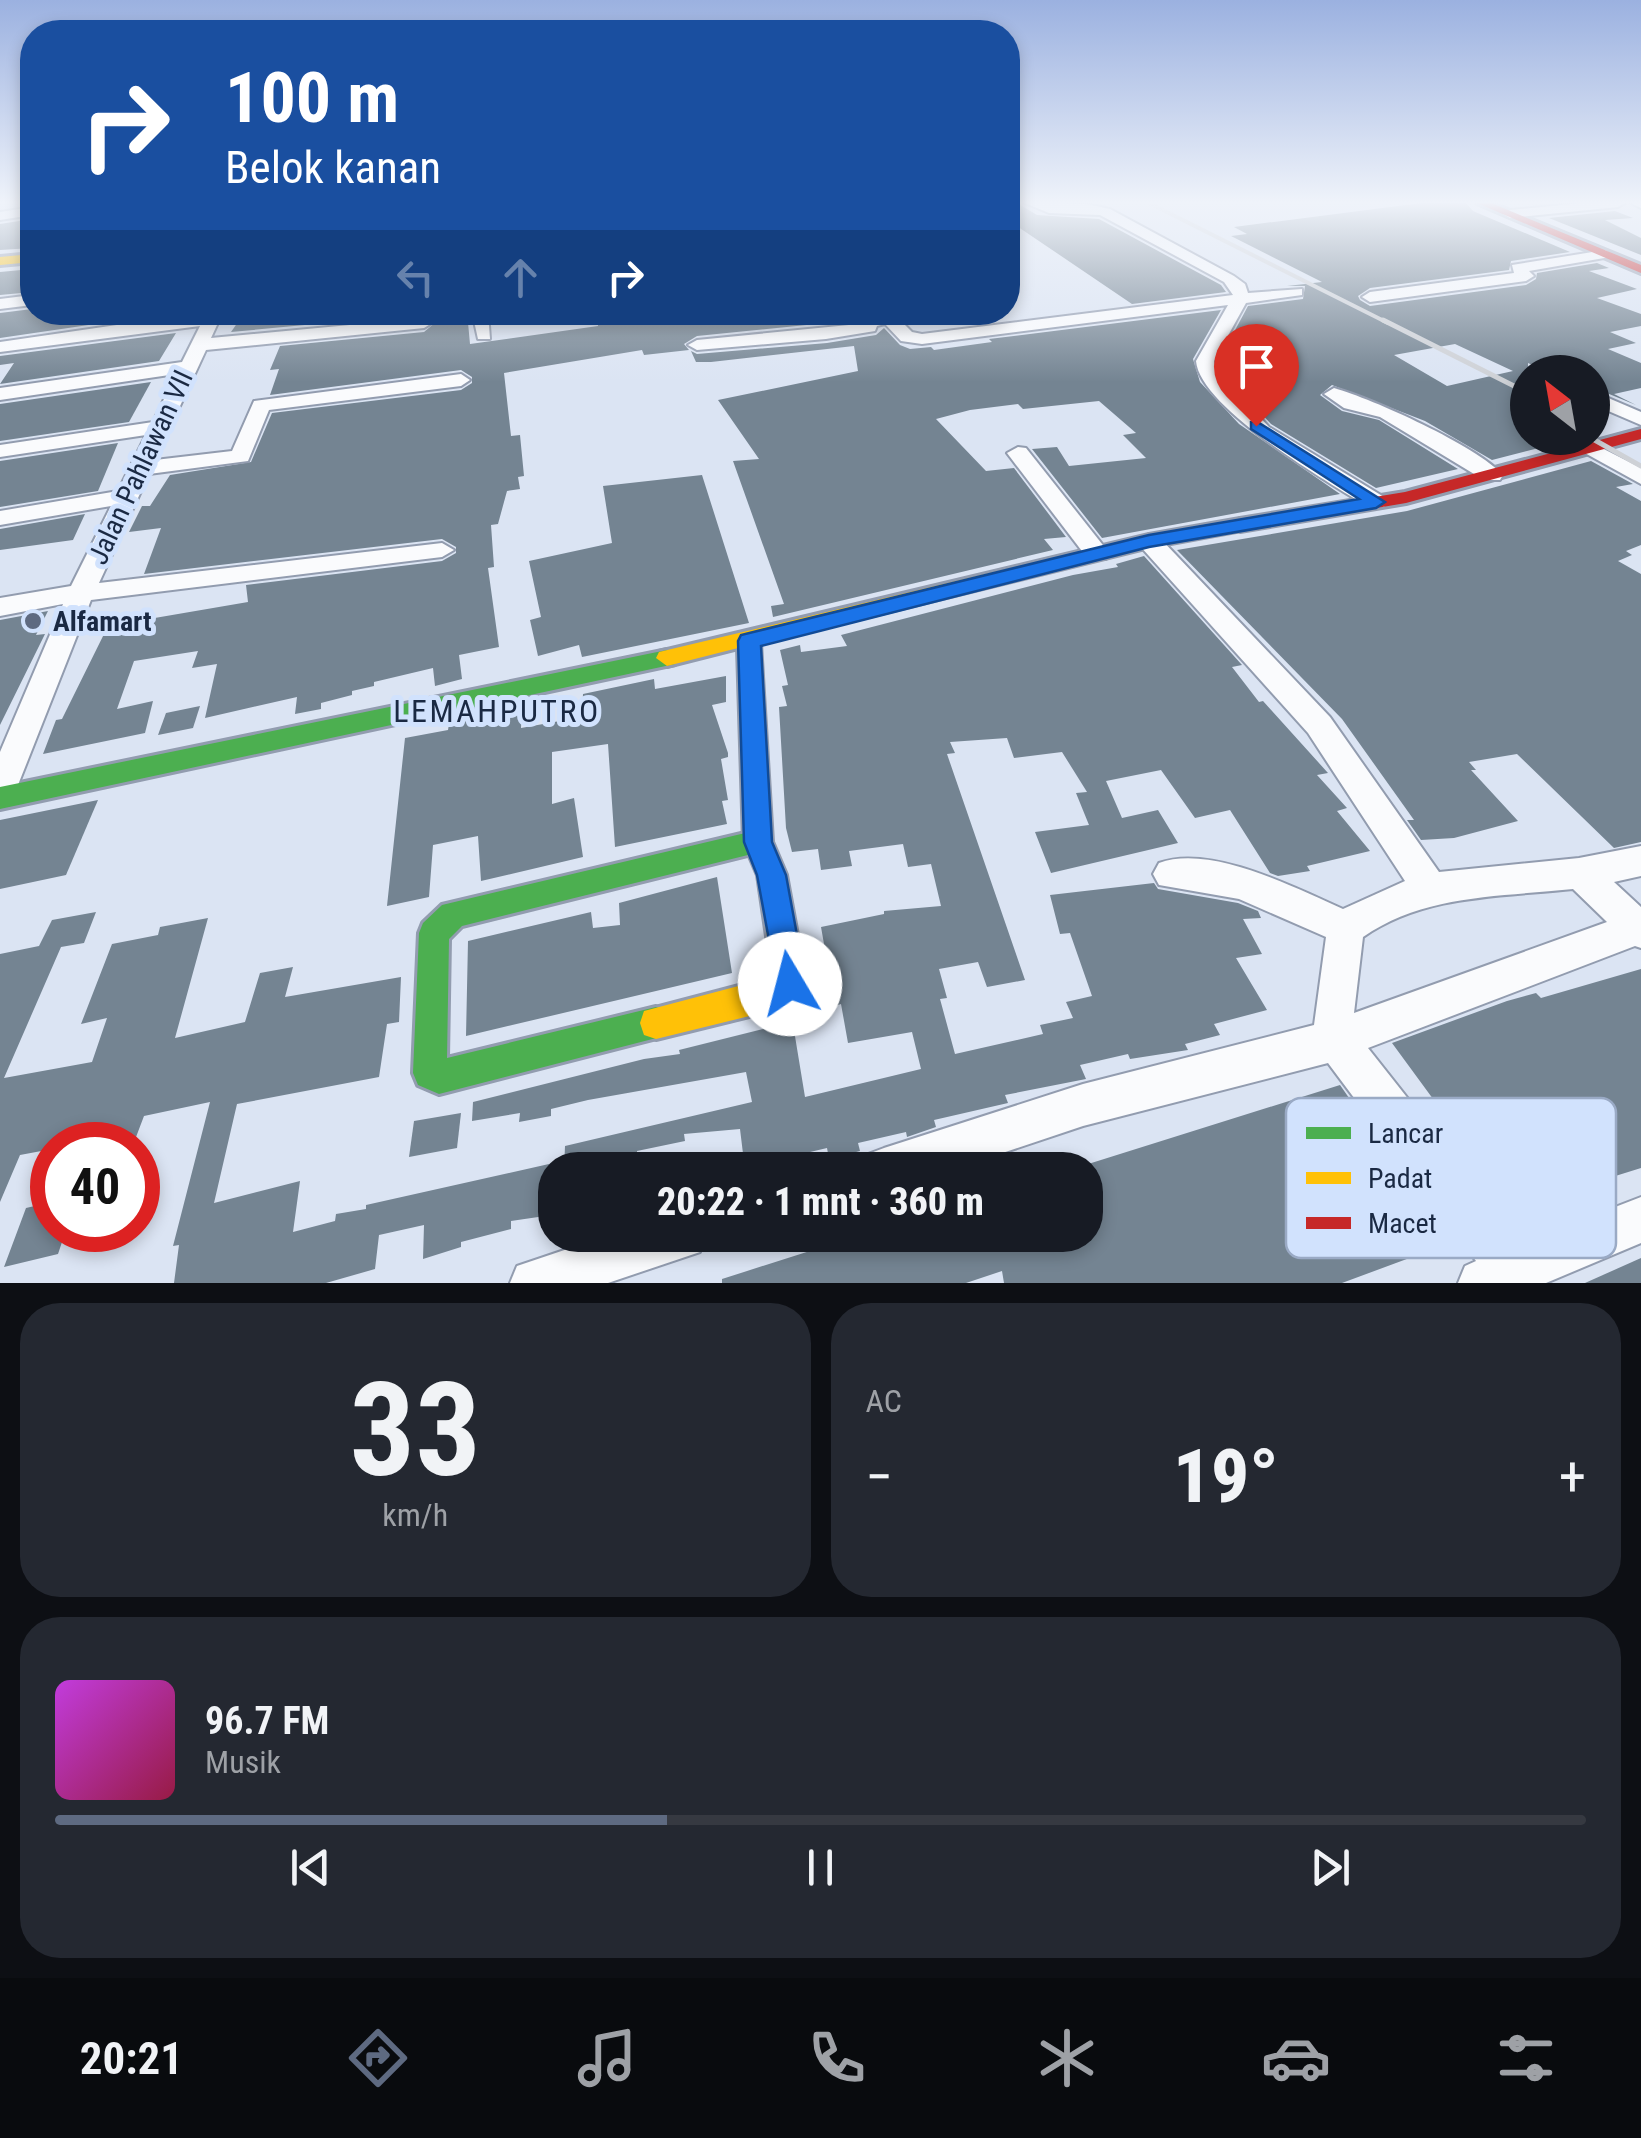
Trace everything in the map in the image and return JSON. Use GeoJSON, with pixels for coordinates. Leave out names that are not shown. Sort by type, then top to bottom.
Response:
{"type":"FeatureCollection","features":[{"type":"Feature","properties":{"kind":"main road"},"geometry":{"type":"LineString","coordinates":[[1610,443],[1641,434]]}},
{"type":"Feature","properties":{"kind":"main road"},"geometry":{"type":"LineString","coordinates":[[0,798],[750,641],[1149,541],[1416,494],[1565,455]]}},
{"type":"Feature","properties":{"kind":"main road"},"geometry":{"type":"LineString","coordinates":[[750,641],[758,842],[772,875],[791,980],[787,988],[439,1077],[430,1072],[434,933],[442,922],[453,915],[758,842]]}},
{"type":"Feature","properties":{"kind":"street"},"geometry":{"type":"LineString","coordinates":[[1199,263],[1251,296]]}},
{"type":"Feature","properties":{"kind":"street"},"geometry":{"type":"LineString","coordinates":[[1370,297],[1526,276],[1517,268],[1549,263]]}},
{"type":"Feature","properties":{"kind":"street"},"geometry":{"type":"LineString","coordinates":[[1020,324],[1296,292]]}},
{"type":"Feature","properties":{"kind":"street"},"geometry":{"type":"LineString","coordinates":[[1251,296],[1205,360],[1206,371],[1262,430],[1376,502]]}},
{"type":"Feature","properties":{"kind":"street"},"geometry":{"type":"LineString","coordinates":[[0,347],[150,325]]}},
{"type":"Feature","properties":{"kind":"street","name":"Jalan Pahlawan VII"},"geometry":{"type":"LineString","coordinates":[[0,790],[81,593],[208,325]]}},
{"type":"Feature","properties":{"kind":"street"},"geometry":{"type":"LineString","coordinates":[[0,394],[193,356],[410,325]]}},
{"type":"Feature","properties":{"kind":"street"},"geometry":{"type":"LineString","coordinates":[[482,325],[484,335]]}},
{"type":"Feature","properties":{"kind":"street"},"geometry":{"type":"LineString","coordinates":[[698,345],[786,339],[868,325]]}},
{"type":"Feature","properties":{"kind":"street"},"geometry":{"type":"LineString","coordinates":[[895,325],[910,338]]}},
{"type":"Feature","properties":{"kind":"street"},"geometry":{"type":"LineString","coordinates":[[862,344],[1016,325]]}},
{"type":"Feature","properties":{"kind":"street"},"geometry":{"type":"LineString","coordinates":[[138,469],[240,456],[261,406],[461,380]]}},
{"type":"Feature","properties":{"kind":"street"},"geometry":{"type":"LineString","coordinates":[[1334,394],[1351,404],[1387,412],[1492,475]]}},
{"type":"Feature","properties":{"kind":"street"},"geometry":{"type":"LineString","coordinates":[[1610,405],[1641,419]]}},
{"type":"Feature","properties":{"kind":"street"},"geometry":{"type":"LineString","coordinates":[[0,451],[158,427]]}},
{"type":"Feature","properties":{"kind":"street"},"geometry":{"type":"LineString","coordinates":[[1018,453],[1096,554]]}},
{"type":"Feature","properties":{"kind":"street"},"geometry":{"type":"LineString","coordinates":[[1602,455],[1641,477]]}},
{"type":"Feature","properties":{"kind":"street"},"geometry":{"type":"LineString","coordinates":[[0,518],[126,497]]}},
{"type":"Feature","properties":{"kind":"street"},"geometry":{"type":"LineString","coordinates":[[1149,541],[1319,724],[1430,888]]}},
{"type":"Feature","properties":{"kind":"street"},"geometry":{"type":"LineString","coordinates":[[0,607],[81,593],[442,550]]}},
{"type":"Feature","properties":{"kind":"street"},"geometry":{"type":"LineString","coordinates":[[1377,1098],[1336,1040],[1333,1021],[1346,928],[1366,912],[1430,888],[1580,873],[1641,861]]}},
{"type":"Feature","properties":{"kind":"street"},"geometry":{"type":"LineString","coordinates":[[1172,874],[1196,873],[1222,879],[1281,898],[1346,928]]}},
{"type":"Feature","properties":{"kind":"street"},"geometry":{"type":"LineString","coordinates":[[940,1152],[1083,1106],[1336,1040],[1639,930],[1580,873]]}},
{"type":"Feature","properties":{"kind":"street"},"geometry":{"type":"LineString","coordinates":[[1616,1231],[1641,1220]]}},
{"type":"Feature","properties":{"kind":"street"},"geometry":{"type":"LineString","coordinates":[[534,1283],[630,1252]]}},
{"type":"Feature","properties":{"kind":"street"},"geometry":{"type":"LineString","coordinates":[[1491,1258],[1506,1279],[1554,1258]]}},
{"type":"Feature","properties":{"kind":"building"},"geometry":{"type":"Polygon","coordinates":[[[1071,263],[1180,263],[1221,285],[1226,292],[1132,304],[1071,263]]]}},
{"type":"Feature","properties":{"kind":"building"},"geometry":{"type":"Polygon","coordinates":[[[1284,263],[1511,263],[1509,270],[1370,288],[1358,296],[1370,306],[1526,285],[1536,279],[1537,273],[1597,263],[1609,268],[1589,271],[1637,289],[1597,298],[1641,314],[1641,326],[1610,332],[1636,343],[1608,349],[1641,363],[1641,388],[1614,394],[1636,405],[1610,394],[1610,355],[1510,355],[1510,370],[1455,344],[1394,355],[1447,386],[1510,372],[1512,455],[1492,460],[1425,421],[1332,385],[1320,395],[1342,411],[1379,420],[1458,469],[1376,488],[1271,424],[1219,368],[1218,362],[1248,306],[1303,299],[1305,286],[1287,286],[1322,282],[1284,263]]]}},
{"type":"Feature","properties":{"kind":"building"},"geometry":{"type":"Polygon","coordinates":[[[20,270],[20,293],[0,295],[0,272],[20,270]]]}},
{"type":"Feature","properties":{"kind":"building"},"geometry":{"type":"Polygon","coordinates":[[[20,310],[20,325],[88,325],[0,338],[0,313],[20,310]]]}},
{"type":"Feature","properties":{"kind":"building"},"geometry":{"type":"Polygon","coordinates":[[[1221,310],[1193,359],[1200,382],[1239,424],[1340,494],[1102,538],[1032,449],[1057,447],[1069,466],[1146,458],[1123,435],[1136,433],[1099,401],[970,410],[936,419],[986,471],[1014,468],[1066,537],[1044,539],[1053,550],[773,617],[771,606],[784,604],[733,461],[759,459],[718,400],[858,371],[854,346],[711,362],[696,362],[691,351],[697,354],[827,343],[876,335],[884,328],[900,345],[934,350],[992,342],[989,339],[1221,310]]]}},
{"type":"Feature","properties":{"kind":"building"},"geometry":{"type":"Polygon","coordinates":[[[236,325],[305,325],[231,332],[236,325]]]}},
{"type":"Feature","properties":{"kind":"building"},"geometry":{"type":"Polygon","coordinates":[[[432,325],[468,325],[470,344],[598,325],[806,325],[697,336],[684,344],[689,350],[644,355],[642,350],[504,373],[511,436],[520,435],[524,476],[518,477],[520,489],[507,491],[498,524],[491,525],[494,567],[488,568],[499,647],[459,655],[462,679],[435,686],[433,668],[374,682],[374,686],[352,691],[352,695],[321,703],[321,709],[295,714],[297,697],[205,718],[217,664],[192,668],[198,651],[134,661],[117,709],[153,701],[145,733],[43,754],[56,720],[62,719],[108,626],[248,602],[246,585],[442,561],[456,553],[456,547],[442,539],[144,574],[161,528],[129,532],[142,506],[150,506],[170,475],[251,462],[272,413],[461,390],[472,383],[472,377],[461,370],[270,395],[279,369],[270,370],[280,346],[424,332],[432,325]]]}},
{"type":"Feature","properties":{"kind":"building"},"geometry":{"type":"Polygon","coordinates":[[[176,333],[159,361],[0,384],[14,363],[0,365],[0,356],[176,333]]]}},
{"type":"Feature","properties":{"kind":"building"},"geometry":{"type":"Polygon","coordinates":[[[151,382],[129,422],[0,441],[0,404],[151,382]]]}},
{"type":"Feature","properties":{"kind":"building"},"geometry":{"type":"Polygon","coordinates":[[[118,443],[98,491],[0,507],[0,461],[118,443]]]}},
{"type":"Feature","properties":{"kind":"building"},"geometry":{"type":"Polygon","coordinates":[[[1591,461],[1633,484],[1616,487],[1641,501],[1641,545],[1626,551],[1632,555],[1618,561],[1641,574],[1641,842],[1614,848],[1517,754],[1469,762],[1476,770],[1471,770],[1518,821],[1454,838],[1421,840],[1407,820],[1414,820],[1342,719],[1177,550],[1407,511],[1591,461]]]}},
{"type":"Feature","properties":{"kind":"building"},"geometry":{"type":"Polygon","coordinates":[[[702,475],[749,623],[582,657],[579,645],[538,656],[530,620],[541,617],[529,561],[612,543],[603,486],[702,475]]]}},
{"type":"Feature","properties":{"kind":"building"},"geometry":{"type":"Polygon","coordinates":[[[85,514],[73,540],[0,550],[0,529],[85,514]]]}},
{"type":"Feature","properties":{"kind":"building"},"geometry":{"type":"Polygon","coordinates":[[[1144,556],[1242,665],[1232,667],[1259,702],[1263,701],[1328,773],[1317,775],[1347,808],[1337,811],[1370,851],[1307,866],[1310,871],[1278,876],[1270,873],[1230,810],[1195,818],[1161,770],[1106,781],[1122,818],[1158,810],[1178,843],[1051,873],[1035,832],[1089,825],[1076,793],[1087,792],[1062,752],[1014,758],[1007,738],[950,742],[955,753],[947,754],[1025,980],[987,987],[978,962],[939,969],[947,998],[940,999],[955,1054],[1043,1034],[1040,1025],[1073,1018],[1066,1002],[1092,996],[1070,933],[1060,934],[1050,895],[1154,883],[1158,889],[1238,903],[1258,911],[1261,918],[1243,919],[1262,954],[1236,958],[1267,1010],[1214,1024],[1220,1035],[1185,1044],[1188,1050],[1130,1059],[1128,1054],[1080,1065],[1086,1079],[1005,1095],[1008,1103],[934,1120],[936,1127],[907,1137],[906,1132],[858,1143],[860,1151],[856,1152],[828,1152],[827,1148],[810,1152],[743,1152],[740,1129],[684,1134],[685,1141],[637,1152],[565,1152],[565,1146],[752,1102],[746,1072],[588,1100],[551,1109],[551,1116],[519,1122],[520,1113],[472,1121],[473,1102],[644,1059],[680,1054],[679,1050],[779,1025],[792,1018],[805,1097],[921,1069],[912,1032],[848,1043],[841,1004],[835,1006],[821,927],[884,911],[941,906],[931,864],[908,867],[903,844],[849,851],[852,866],[821,870],[818,849],[792,852],[786,828],[779,707],[787,706],[782,686],[788,685],[780,650],[800,645],[801,652],[847,646],[841,635],[1118,567],[1116,564],[1144,556]]]}},
{"type":"Feature","properties":{"kind":"building"},"geometry":{"type":"Polygon","coordinates":[[[48,611],[36,635],[45,634],[0,725],[0,620],[48,611]]]}},
{"type":"Feature","properties":{"kind":"building"},"geometry":{"type":"Polygon","coordinates":[[[726,676],[726,702],[712,705],[728,753],[728,757],[721,759],[728,800],[722,801],[727,824],[615,847],[608,744],[552,752],[552,804],[574,798],[583,857],[481,881],[478,836],[433,845],[429,897],[387,906],[405,738],[522,708],[521,728],[582,717],[583,694],[654,679],[655,689],[726,676]]]}},
{"type":"Feature","properties":{"kind":"building"},"geometry":{"type":"Polygon","coordinates":[[[200,706],[193,728],[158,735],[166,713],[200,706]]]}},
{"type":"Feature","properties":{"kind":"building"},"geometry":{"type":"Polygon","coordinates":[[[98,800],[66,875],[0,889],[0,820],[98,800]]]}},
{"type":"Feature","properties":{"kind":"building"},"geometry":{"type":"Polygon","coordinates":[[[717,877],[732,973],[466,1036],[468,941],[591,912],[593,928],[620,925],[619,903],[717,877]]]}},
{"type":"Feature","properties":{"kind":"building"},"geometry":{"type":"Polygon","coordinates":[[[96,912],[84,943],[61,947],[4,1078],[92,1062],[107,1018],[81,1024],[112,944],[158,935],[160,927],[208,918],[175,1038],[245,1022],[260,973],[293,967],[285,997],[401,977],[399,1022],[387,1024],[379,1077],[237,1104],[214,1203],[300,1181],[293,1232],[335,1221],[336,1214],[366,1209],[366,1205],[538,1166],[538,1217],[511,1221],[511,1229],[461,1242],[461,1247],[423,1259],[424,1225],[379,1235],[375,1269],[326,1283],[174,1283],[179,1245],[173,1246],[210,1102],[144,1116],[142,1122],[30,1122],[30,1153],[20,1155],[0,1202],[0,954],[39,946],[52,920],[96,912]]]}},
{"type":"Feature","properties":{"kind":"building"},"geometry":{"type":"Polygon","coordinates":[[[1641,969],[1641,1168],[1616,1176],[1616,1098],[1432,1098],[1392,1043],[1507,1001],[1536,993],[1541,998],[1641,969]]]}},
{"type":"Feature","properties":{"kind":"building"},"geometry":{"type":"Polygon","coordinates":[[[1340,1085],[1349,1098],[1299,1098],[1340,1085]]]}},
{"type":"Feature","properties":{"kind":"building"},"geometry":{"type":"Polygon","coordinates":[[[1286,1102],[1286,1258],[1410,1258],[1342,1283],[1004,1283],[1002,1271],[966,1283],[722,1283],[722,1279],[807,1252],[1103,1252],[1103,1159],[1286,1102]]]}},
{"type":"Feature","properties":{"kind":"building"},"geometry":{"type":"Polygon","coordinates":[[[461,1113],[457,1148],[409,1157],[414,1121],[461,1113]]]}},
{"type":"Feature","properties":{"kind":"building"},"geometry":{"type":"Polygon","coordinates":[[[30,1207],[30,1252],[58,1254],[4,1267],[26,1208],[30,1207]]]}},
{"type":"Feature","properties":{"kind":"building"},"geometry":{"type":"Polygon","coordinates":[[[1641,1258],[1641,1283],[1585,1283],[1641,1258]]]}},
{"type":"Feature","properties":{"kind":"railway"},"geometry":{"type":"LineString","coordinates":[[1268,263],[1388,323]]}},
{"type":"Feature","properties":{"kind":"railway"},"geometry":{"type":"LineString","coordinates":[[1383,320],[1510,384]]}},
{"type":"Feature","properties":{"kind":"railway"},"geometry":{"type":"LineString","coordinates":[[1610,449],[1641,466]]}},
{"type":"Feature","properties":{"kind":"traffic: fast"},"geometry":{"type":"LineString","coordinates":[[0,798],[667,658]]}},
{"type":"Feature","properties":{"kind":"traffic: fast"},"geometry":{"type":"LineString","coordinates":[[656,1023],[439,1077],[430,1073],[434,933],[453,915],[758,842]]}},
{"type":"Feature","properties":{"kind":"traffic: slow"},"geometry":{"type":"LineString","coordinates":[[667,658],[1149,541],[1240,525]]}},
{"type":"Feature","properties":{"kind":"traffic: slow"},"geometry":{"type":"LineString","coordinates":[[656,1023],[778,993],[790,984],[772,875],[758,842],[749,641]]}},
{"type":"Feature","properties":{"kind":"traffic: jam"},"geometry":{"type":"LineString","coordinates":[[1626,263],[1641,269]]}},
{"type":"Feature","properties":{"kind":"traffic: jam"},"geometry":{"type":"LineString","coordinates":[[1240,525],[1406,497],[1641,434]]}},
{"type":"Feature","properties":{"kind":"place","name":"Alfamart"},"geometry":{"type":"Point","coordinates":[33,621]}},
{"type":"Feature","properties":{"kind":"district","name":"LEMAHPUTRO"},"geometry":{"type":"Point","coordinates":[497,711]}},
{"type":"Feature","properties":{"kind":"route"},"geometry":{"type":"LineString","coordinates":[[790,984],[772,875],[758,842],[750,641],[1149,541],[1376,502],[1256,426]]}}]}
